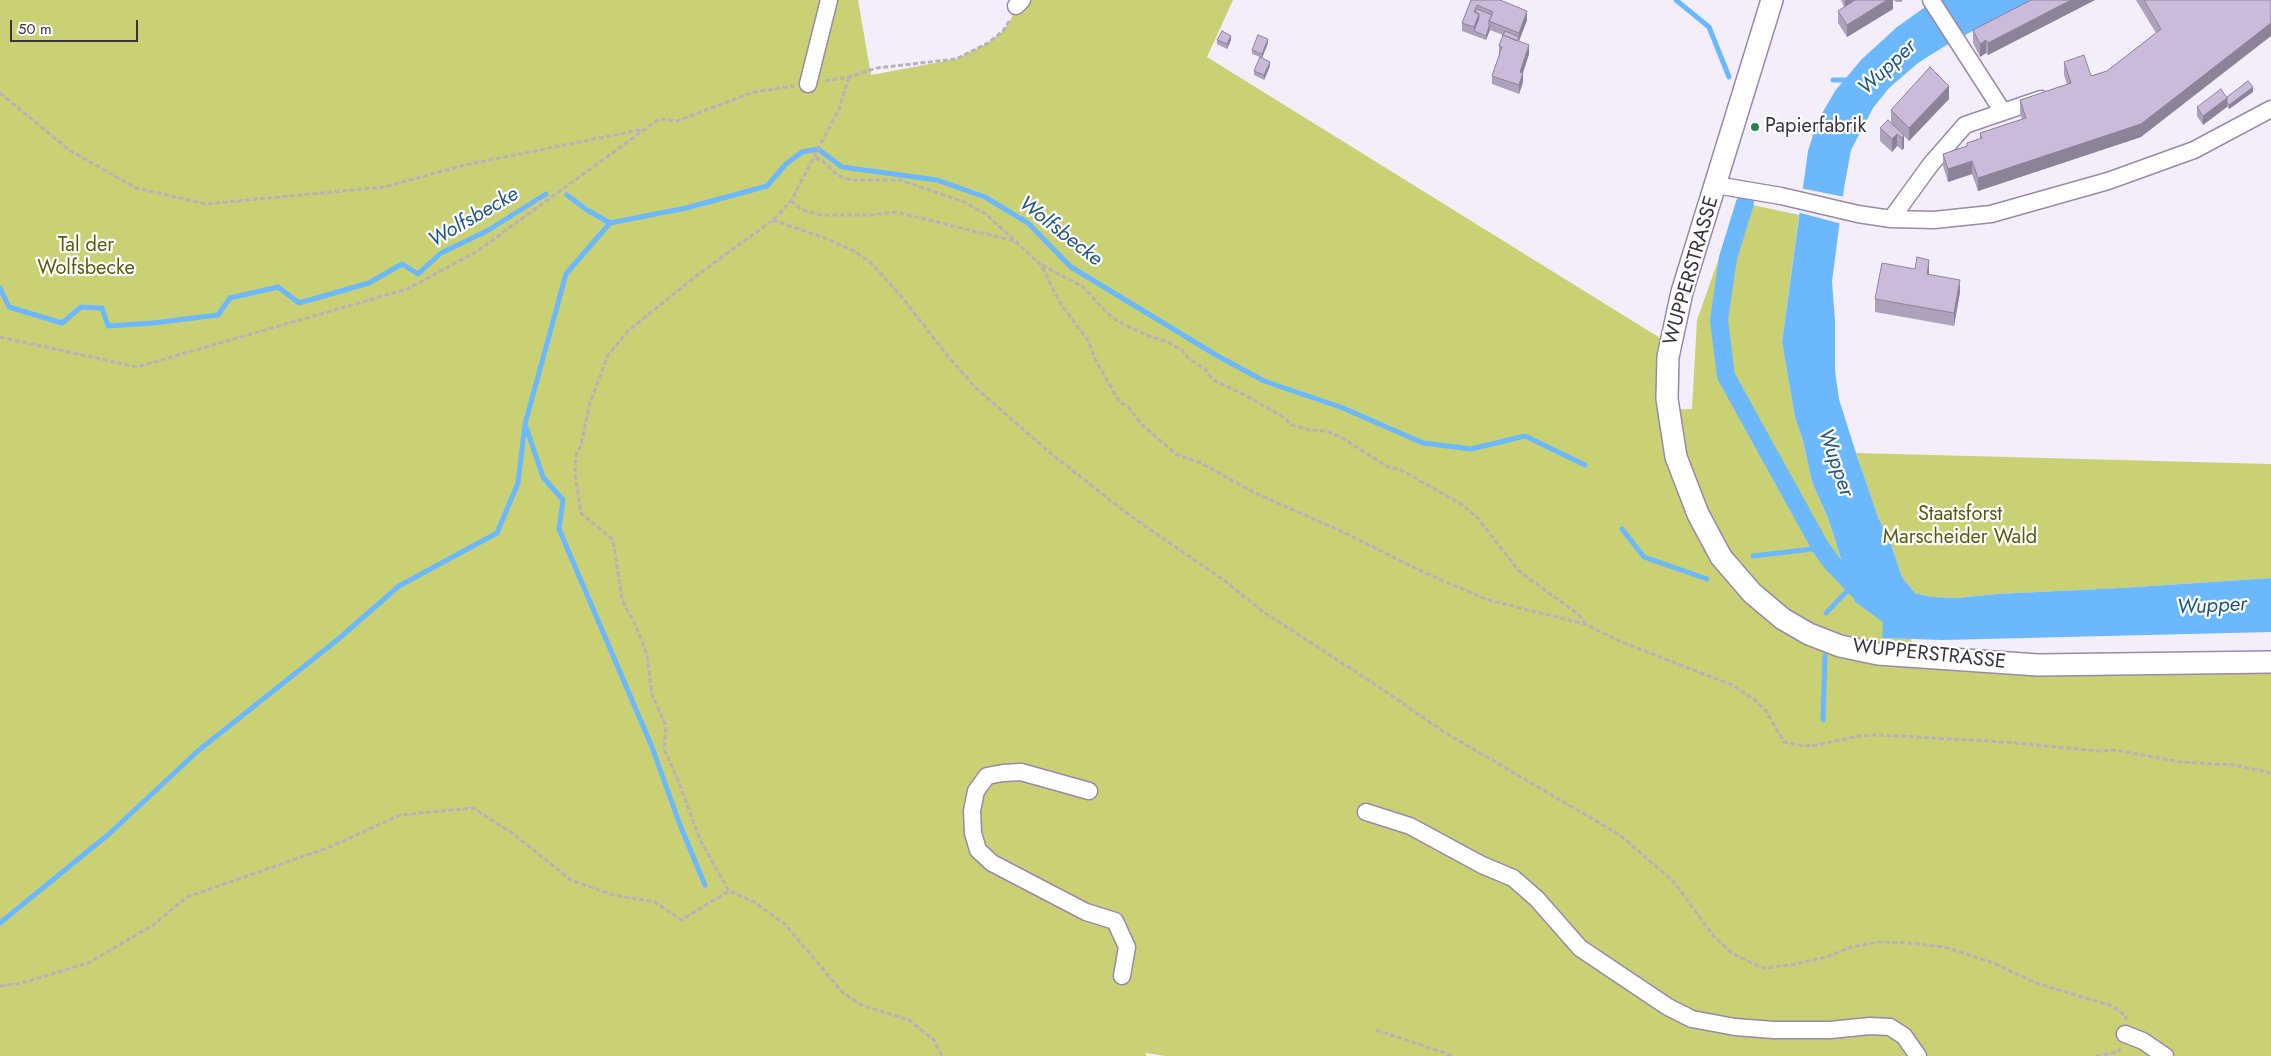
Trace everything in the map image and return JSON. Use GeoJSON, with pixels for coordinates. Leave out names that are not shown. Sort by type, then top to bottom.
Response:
{"type":"FeatureCollection","features":[{"type":"Feature","properties":{"kind":"main road","name":"WUPPERSTRASSE"},"geometry":{"type":"LineString","coordinates":[[1772,0],[1675,320],[1668,358],[1667,399],[1676,457],[1698,514],[1721,557],[1752,593],[1783,619],[1809,634],[1840,646],[1878,654],[2038,665],[2271,662]]}},
{"type":"Feature","properties":{"kind":"street"},"geometry":{"type":"LineString","coordinates":[[808,84],[829,0]]}},
{"type":"Feature","properties":{"kind":"street"},"geometry":{"type":"LineString","coordinates":[[1932,0],[2003,112]]}},
{"type":"Feature","properties":{"kind":"street"},"geometry":{"type":"LineString","coordinates":[[1891,219],[1932,164],[1965,125],[2053,94]]}},
{"type":"Feature","properties":{"kind":"street"},"geometry":{"type":"LineString","coordinates":[[1716,184],[1781,196],[1858,214],[1891,219],[1934,220],[1991,214],[2099,184],[2194,150],[2271,109]]}},
{"type":"Feature","properties":{"kind":"street"},"geometry":{"type":"LineString","coordinates":[[1089,791],[1021,772],[987,776],[976,791],[972,811],[973,833],[978,850],[992,863],[1086,912],[1115,921],[1127,947],[1122,976]]}},
{"type":"Feature","properties":{"kind":"street"},"geometry":{"type":"LineString","coordinates":[[1366,812],[1410,826],[1513,878],[1537,899],[1580,948],[1668,1008],[1692,1019],[1735,1027],[1774,1030],[1830,1030],[1890,1026],[1904,1036],[1918,1056]]}},
{"type":"Feature","properties":{"kind":"street"},"geometry":{"type":"LineString","coordinates":[[2125,1034],[2144,1041],[2165,1056]]}},
{"type":"Feature","properties":{"kind":"path"},"geometry":{"type":"LineString","coordinates":[[0,337],[137,367],[407,289],[476,252],[659,119],[677,121],[754,92],[849,77],[877,68],[956,59],[988,43],[1003,31],[1019,3]]}},
{"type":"Feature","properties":{"kind":"path"},"geometry":{"type":"LineString","coordinates":[[849,77],[839,110],[816,157],[791,201],[773,220],[696,276],[628,331],[608,355],[590,403],[581,445],[576,455],[575,474],[581,513],[612,540],[622,600],[636,626],[647,655],[652,695],[666,726],[664,749],[678,780],[700,840],[729,891],[754,902],[785,924],[842,992],[861,1005],[909,1020],[934,1040],[942,1056]]}},
{"type":"Feature","properties":{"kind":"path"},"geometry":{"type":"LineString","coordinates":[[0,92],[69,150],[136,188],[206,204],[384,187],[465,165],[647,128]]}},
{"type":"Feature","properties":{"kind":"path"},"geometry":{"type":"LineString","coordinates":[[816,157],[836,174],[851,180],[900,180],[964,202],[986,214],[1041,265],[1083,288],[1107,313],[1119,322],[1146,335],[1168,342],[1183,351],[1188,358],[1205,369],[1213,380],[1247,396],[1283,417],[1292,425],[1309,430],[1327,431],[1342,438],[1388,467],[1401,470],[1461,504],[1476,516],[1520,572],[1578,614],[1585,624]]}},
{"type":"Feature","properties":{"kind":"path"},"geometry":{"type":"LineString","coordinates":[[791,201],[802,210],[821,215],[872,215],[896,212],[1018,242]]}},
{"type":"Feature","properties":{"kind":"path"},"geometry":{"type":"LineString","coordinates":[[773,220],[827,239],[854,252],[871,263],[901,296],[947,355],[976,388],[1048,451],[1129,515],[1225,581],[1262,611],[1379,686],[1444,732],[1620,835],[1674,882],[1715,938],[1733,954],[1763,968],[1791,966],[1827,957],[1851,947],[1879,942],[1944,947],[1991,962],[2036,983],[2112,1006],[2126,1016],[2125,1034],[2118,1052],[2096,1056]]}},
{"type":"Feature","properties":{"kind":"path"},"geometry":{"type":"LineString","coordinates":[[1041,265],[1060,303],[1087,339],[1096,360],[1119,401],[1129,408],[1149,431],[1176,454],[1201,463],[1254,493],[1334,528],[1425,573],[1488,600],[1585,624],[1619,641],[1718,679],[1746,693],[1766,711],[1784,742],[1793,745],[1818,745],[1858,736],[1879,735],[2005,742],[2099,751],[2115,750],[2180,762],[2234,765],[2271,773]]}},
{"type":"Feature","properties":{"kind":"path"},"geometry":{"type":"LineString","coordinates":[[0,986],[22,983],[88,963],[153,926],[187,897],[330,847],[400,815],[473,808],[512,833],[571,880],[613,895],[655,902],[681,920],[729,891]]}},
{"type":"Feature","properties":{"kind":"path"},"geometry":{"type":"LineString","coordinates":[[1376,1030],[1454,1056]]}},
{"type":"Feature","properties":{"kind":"green space","name":"Tal der Wolfsbecke"},"geometry":{"type":"Polygon","coordinates":[[[0,0],[858,0],[871,75],[956,59],[988,43],[1003,31],[1012,17],[1016,6],[1028,0],[1233,0],[1207,57],[1660,338],[1658,410],[1692,409],[1697,320],[1739,202],[1799,215],[1782,342],[1795,417],[1803,441],[1812,482],[1828,518],[1855,602],[1884,622],[1882,638],[1911,639],[1919,660],[2271,660],[2271,1056],[1165,1056],[1146,1053],[1146,1056],[0,1056],[0,0]]]}},
{"type":"Feature","properties":{"kind":"green space","name":"Staatsforst Marscheider Wald"},"geometry":{"type":"Polygon","coordinates":[[[1856,453],[2271,464],[2271,578],[1996,594],[1958,598],[1931,597],[1915,593],[1902,577],[1891,544],[1878,517],[1856,453]]]}},
{"type":"Feature","properties":{"kind":"water","name":"Wupper"},"geometry":{"type":"Polygon","coordinates":[[[1935,0],[2032,0],[1948,44],[1918,63],[1889,88],[1873,108],[1851,150],[1844,188],[1832,282],[1835,320],[1835,371],[1839,399],[1856,453],[1878,517],[1891,544],[1902,577],[1915,593],[1931,597],[1958,598],[1996,594],[2271,578],[2271,632],[1943,640],[1882,638],[1883,622],[1855,602],[1828,518],[1812,482],[1803,441],[1795,417],[1782,342],[1808,151],[1817,122],[1835,91],[1862,59],[1897,27],[1935,0]]]}},
{"type":"Feature","properties":{"kind":"pier"},"geometry":{"type":"Polygon","coordinates":[[[1800,188],[1845,197],[1842,224],[1797,212],[1800,188]]]}},
{"type":"Feature","properties":{"kind":"building"},"geometry":{"type":"Polygon","coordinates":[[[1471,0],[1500,0],[1527,11],[1519,33],[1489,21],[1493,12],[1477,5],[1474,12],[1479,14],[1474,27],[1462,23],[1471,0]]]}},
{"type":"Feature","properties":{"kind":"building"},"geometry":{"type":"Polygon","coordinates":[[[1855,0],[1887,0],[1847,25],[1838,11],[1855,0]]]}},
{"type":"Feature","properties":{"kind":"building"},"geometry":{"type":"Polygon","coordinates":[[[2031,0],[2071,0],[1988,43],[1986,40],[1980,44],[1973,30],[2031,0]]]}},
{"type":"Feature","properties":{"kind":"building"},"geometry":{"type":"Polygon","coordinates":[[[2144,0],[2271,0],[2271,23],[2141,124],[1978,178],[1972,161],[1948,169],[1943,154],[1967,146],[1967,143],[1982,138],[1980,133],[2026,118],[2020,100],[2071,83],[2064,62],[2084,55],[2091,76],[2107,71],[2161,29],[2144,0]]]}},
{"type":"Feature","properties":{"kind":"building"},"geometry":{"type":"Polygon","coordinates":[[[1477,9],[1492,15],[1486,36],[1474,31],[1479,18],[1479,14],[1475,12],[1477,9]]]}},
{"type":"Feature","properties":{"kind":"building"},"geometry":{"type":"Polygon","coordinates":[[[1222,31],[1231,36],[1227,44],[1217,40],[1222,31]]]}},
{"type":"Feature","properties":{"kind":"building"},"geometry":{"type":"Polygon","coordinates":[[[1505,31],[1519,37],[1517,41],[1503,35],[1505,31]]]}},
{"type":"Feature","properties":{"kind":"building"},"geometry":{"type":"Polygon","coordinates":[[[1258,35],[1268,39],[1262,54],[1252,50],[1258,35]]]}},
{"type":"Feature","properties":{"kind":"building"},"geometry":{"type":"Polygon","coordinates":[[[1503,35],[1529,45],[1520,72],[1523,73],[1519,85],[1492,76],[1502,47],[1499,46],[1503,35]]]}},
{"type":"Feature","properties":{"kind":"building"},"geometry":{"type":"Polygon","coordinates":[[[1260,57],[1270,62],[1264,75],[1254,71],[1260,57]]]}},
{"type":"Feature","properties":{"kind":"building"},"geometry":{"type":"Polygon","coordinates":[[[1930,67],[1949,86],[1909,128],[1891,110],[1930,67]]]}},
{"type":"Feature","properties":{"kind":"building"},"geometry":{"type":"Polygon","coordinates":[[[2248,81],[2253,87],[2229,105],[2227,97],[2248,81]]]}},
{"type":"Feature","properties":{"kind":"building"},"geometry":{"type":"Polygon","coordinates":[[[2221,89],[2227,98],[2203,116],[2197,107],[2221,89]]]}},
{"type":"Feature","properties":{"kind":"building"},"geometry":{"type":"Polygon","coordinates":[[[1888,120],[1904,135],[1902,138],[1897,134],[1892,139],[1880,128],[1888,120]]]}},
{"type":"Feature","properties":{"kind":"building"},"geometry":{"type":"Polygon","coordinates":[[[1917,257],[1929,260],[1927,274],[1960,280],[1954,313],[1875,299],[1882,263],[1915,269],[1917,257]]]}},
{"type":"Feature","properties":{"kind":"waterway"},"geometry":{"type":"LineString","coordinates":[[1676,0],[1709,27],[1729,77]]}},
{"type":"Feature","properties":{"kind":"waterway","name":"Wupper"},"geometry":{"type":"LineString","coordinates":[[1833,80],[1850,80]]}},
{"type":"Feature","properties":{"kind":"waterway","name":"Wolfsbecke"},"geometry":{"type":"LineString","coordinates":[[567,195],[587,210],[610,223],[686,208],[767,186],[786,164],[802,152],[818,149],[842,167],[937,180],[985,197],[1028,223],[1071,267],[1216,355],[1264,381],[1343,408],[1423,443],[1471,449],[1525,436],[1585,465]]}},
{"type":"Feature","properties":{"kind":"waterway","name":"Wolfsbecke"},"geometry":{"type":"LineString","coordinates":[[0,288],[9,307],[62,323],[81,307],[102,308],[108,326],[218,315],[230,298],[278,287],[299,303],[369,283],[402,264],[418,274],[441,253],[487,231],[546,194]]}},
{"type":"Feature","properties":{"kind":"waterway"},"geometry":{"type":"LineString","coordinates":[[1745,203],[1728,258],[1719,320],[1726,376],[1821,548],[1833,564],[1862,594]]}},
{"type":"Feature","properties":{"kind":"waterway"},"geometry":{"type":"LineString","coordinates":[[0,923],[109,834],[199,750],[336,641],[399,586],[497,533],[518,483],[525,424],[566,274],[610,223]]}},
{"type":"Feature","properties":{"kind":"waterway"},"geometry":{"type":"LineString","coordinates":[[526,427],[543,477],[563,500],[559,529],[652,747],[680,825],[705,885]]}},
{"type":"Feature","properties":{"kind":"waterway"},"geometry":{"type":"LineString","coordinates":[[1622,529],[1644,557],[1707,579]]}},
{"type":"Feature","properties":{"kind":"waterway"},"geometry":{"type":"LineString","coordinates":[[1753,556],[1821,548]]}},
{"type":"Feature","properties":{"kind":"waterway"},"geometry":{"type":"LineString","coordinates":[[1826,613],[1853,585]]}},
{"type":"Feature","properties":{"kind":"waterway"},"geometry":{"type":"LineString","coordinates":[[1823,720],[1825,656]]}},
{"type":"Feature","properties":{"kind":"place","name":"Papierfabrik"},"geometry":{"type":"Point","coordinates":[1755,127]}}]}
